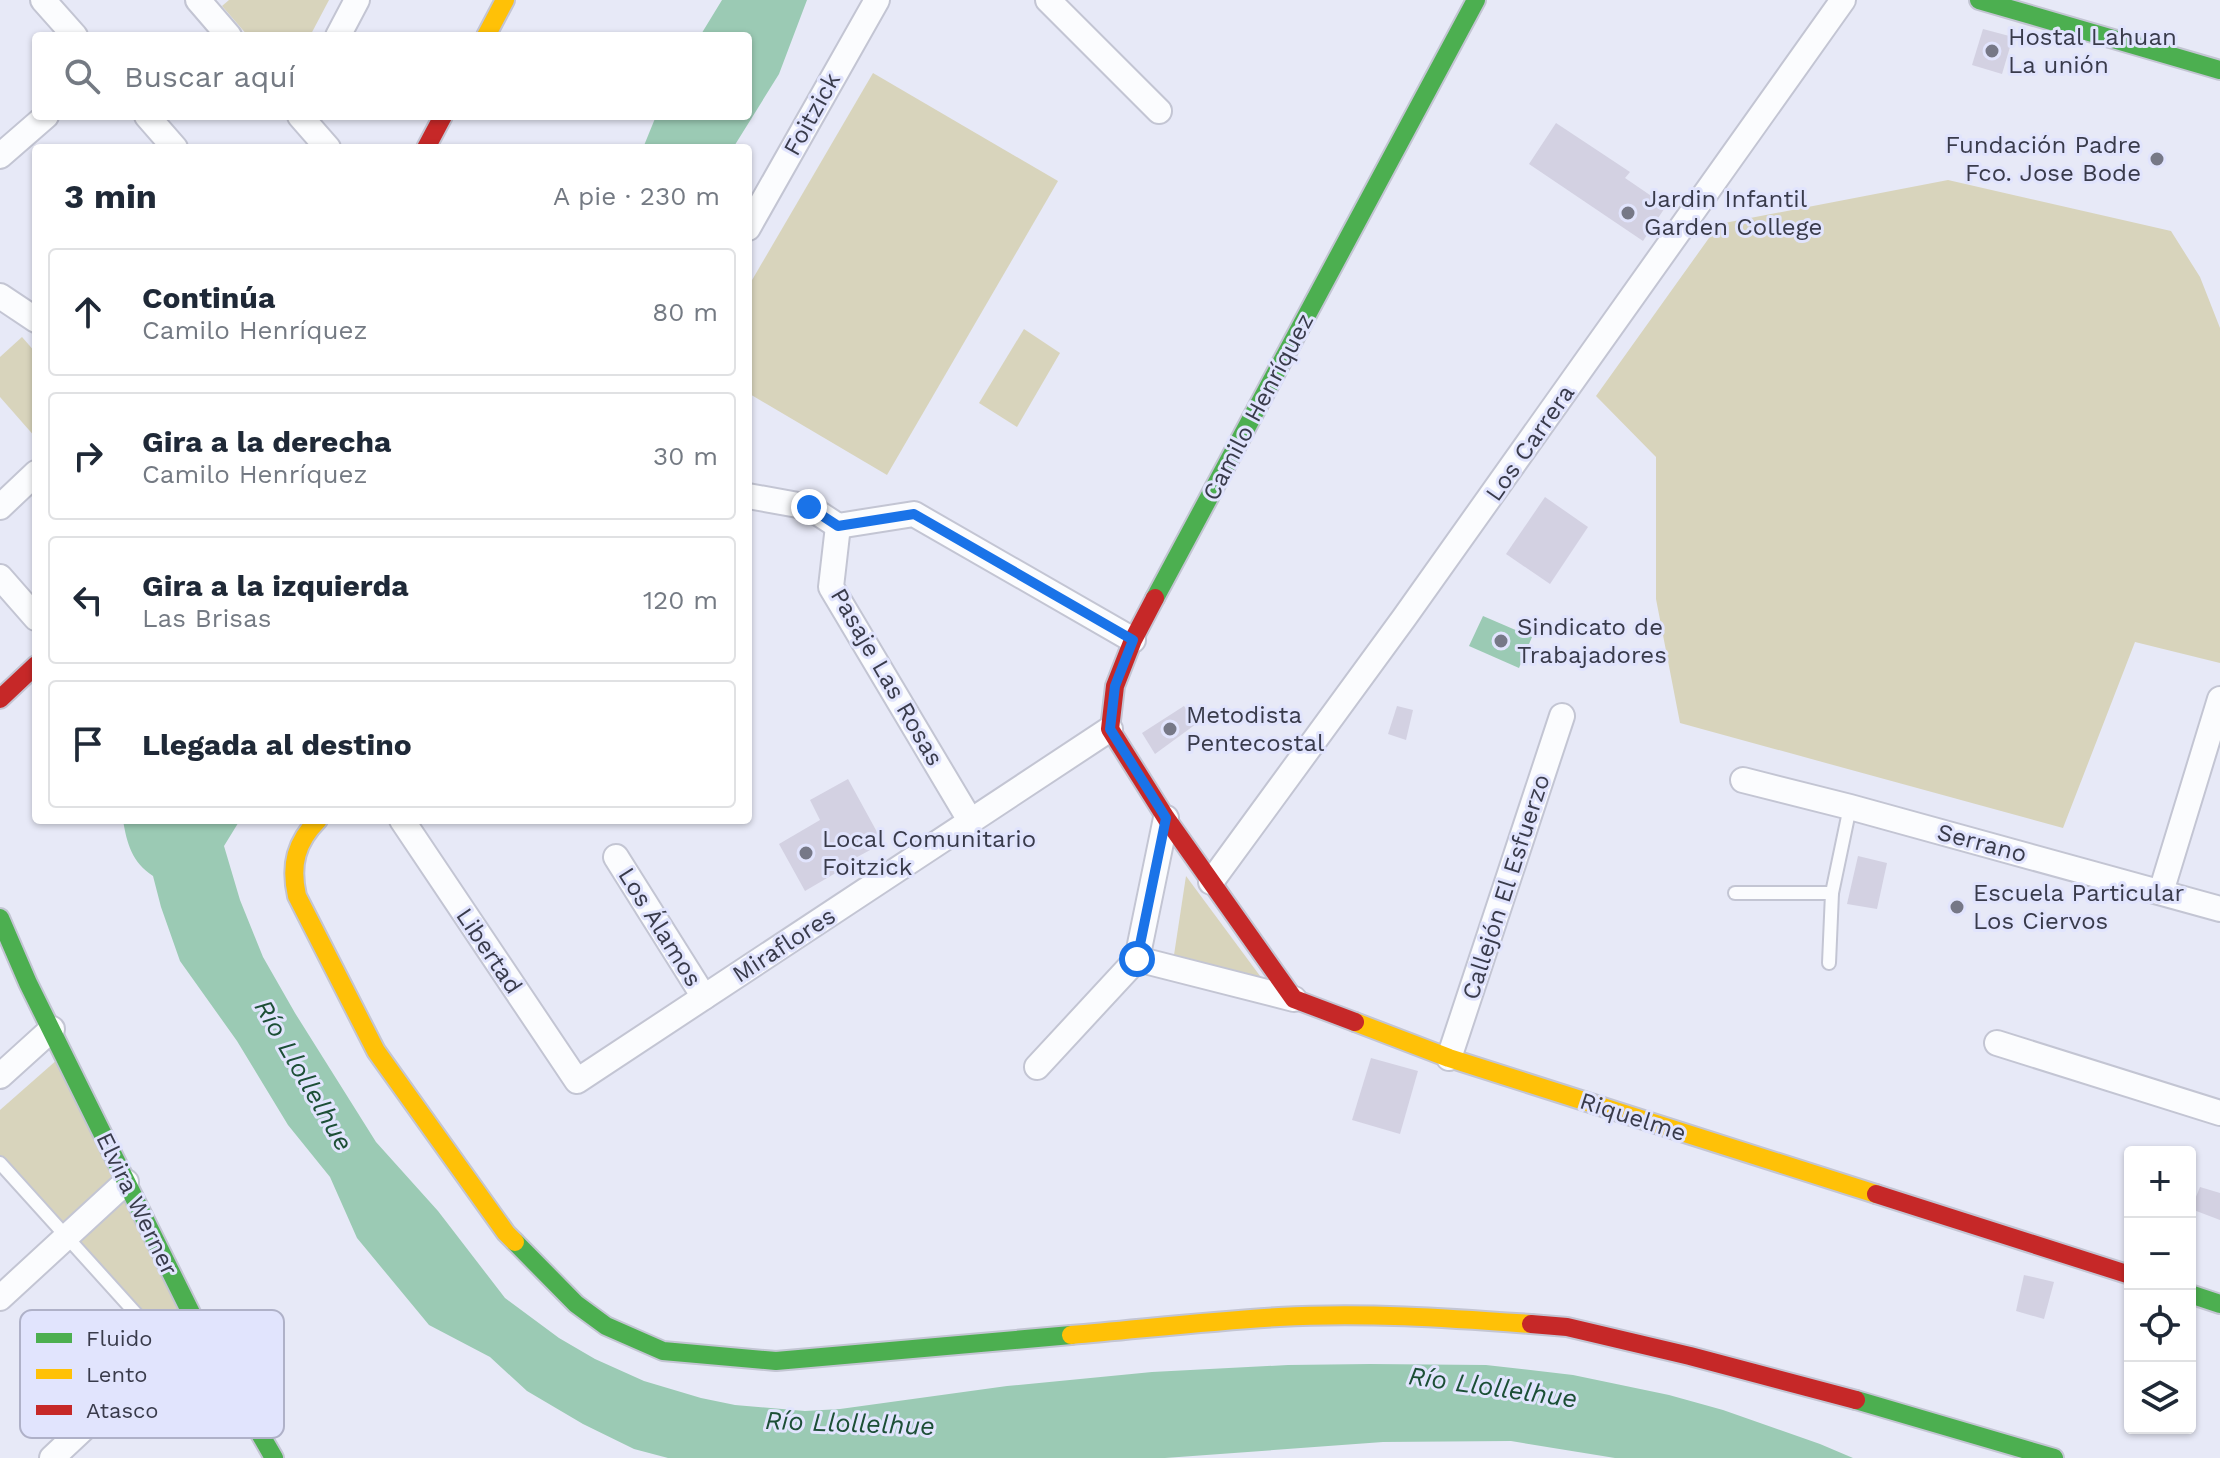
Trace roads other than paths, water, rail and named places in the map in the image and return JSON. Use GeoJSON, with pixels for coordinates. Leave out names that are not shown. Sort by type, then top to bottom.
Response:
{"type":"FeatureCollection","features":[{"type":"Feature","properties":{"kind":"main road"},"geometry":{"type":"LineString","coordinates":[[488,32],[505,0]]}},
{"type":"Feature","properties":{"kind":"main road","name":"Camilo Henríquez"},"geometry":{"type":"LineString","coordinates":[[1110,729],[1115,686],[1133,640],[1476,0]]}},
{"type":"Feature","properties":{"kind":"main road"},"geometry":{"type":"LineString","coordinates":[[1979,0],[2220,70]]}},
{"type":"Feature","properties":{"kind":"main road"},"geometry":{"type":"LineString","coordinates":[[428,144],[441,120]]}},
{"type":"Feature","properties":{"kind":"main road"},"geometry":{"type":"LineString","coordinates":[[0,699],[32,669]]}},
{"type":"Feature","properties":{"kind":"main road"},"geometry":{"type":"LineString","coordinates":[[1110,729],[1166,818],[1294,999]]}},
{"type":"Feature","properties":{"kind":"main road"},"geometry":{"type":"LineString","coordinates":[[314,824],[298,844],[294,857],[297,896],[376,1051],[506,1233],[576,1304],[606,1326],[663,1351],[776,1361],[1281,1317],[1347,1316],[1567,1327],[1837,1395],[2054,1458]]}},
{"type":"Feature","properties":{"kind":"main road"},"geometry":{"type":"LineString","coordinates":[[0,918],[28,983]]}},
{"type":"Feature","properties":{"kind":"main road","name":"Elvira Werner"},"geometry":{"type":"LineString","coordinates":[[28,983],[190,1310]]}},
{"type":"Feature","properties":{"kind":"main road","name":"Riquelme"},"geometry":{"type":"LineString","coordinates":[[1294,999],[1449,1058],[2124,1273]]}},
{"type":"Feature","properties":{"kind":"main road"},"geometry":{"type":"LineString","coordinates":[[2196,1296],[2220,1304]]}},
{"type":"Feature","properties":{"kind":"main road","name":"Elvira Werner"},"geometry":{"type":"LineString","coordinates":[[262,1438],[274,1458]]}},
{"type":"Feature","properties":{"kind":"street"},"geometry":{"type":"LineString","coordinates":[[43,0],[71,32]]}},
{"type":"Feature","properties":{"kind":"street"},"geometry":{"type":"LineString","coordinates":[[198,0],[226,32]]}},
{"type":"Feature","properties":{"kind":"street"},"geometry":{"type":"LineString","coordinates":[[340,32],[357,0]]}},
{"type":"Feature","properties":{"kind":"street","name":"Foitzick"},"geometry":{"type":"LineString","coordinates":[[752,221],[877,0]]}},
{"type":"Feature","properties":{"kind":"street"},"geometry":{"type":"LineString","coordinates":[[1048,0],[1159,111]]}},
{"type":"Feature","properties":{"kind":"street","name":"Los Carrera"},"geometry":{"type":"LineString","coordinates":[[1211,882],[1404,618],[1843,0]]}},
{"type":"Feature","properties":{"kind":"street"},"geometry":{"type":"LineString","coordinates":[[0,156],[41,120]]}},
{"type":"Feature","properties":{"kind":"street"},"geometry":{"type":"LineString","coordinates":[[150,120],[172,144]]}},
{"type":"Feature","properties":{"kind":"street"},"geometry":{"type":"LineString","coordinates":[[304,120],[324,144]]}},
{"type":"Feature","properties":{"kind":"street"},"geometry":{"type":"LineString","coordinates":[[0,296],[32,317]]}},
{"type":"Feature","properties":{"kind":"street"},"geometry":{"type":"LineString","coordinates":[[0,507],[32,477]]}},
{"type":"Feature","properties":{"kind":"street"},"geometry":{"type":"LineString","coordinates":[[752,497],[809,507],[838,526],[914,514],[1133,640]]}},
{"type":"Feature","properties":{"kind":"street","name":"Pasaje Las Rosas"},"geometry":{"type":"LineString","coordinates":[[838,526],[831,587],[971,822]]}},
{"type":"Feature","properties":{"kind":"street"},"geometry":{"type":"LineString","coordinates":[[0,577],[32,613]]}},
{"type":"Feature","properties":{"kind":"street"},"geometry":{"type":"LineString","coordinates":[[2161,892],[2220,699]]}},
{"type":"Feature","properties":{"kind":"street","name":"Callejón El Esfuerzo"},"geometry":{"type":"LineString","coordinates":[[1449,1058],[1562,716]]}},
{"type":"Feature","properties":{"kind":"street","name":"Miraflores"},"geometry":{"type":"LineString","coordinates":[[577,1081],[1110,729]]}},
{"type":"Feature","properties":{"kind":"street","name":"Serrano"},"geometry":{"type":"LineString","coordinates":[[1743,780],[2220,909]]}},
{"type":"Feature","properties":{"kind":"street"},"geometry":{"type":"LineString","coordinates":[[1037,1067],[1137,959],[1166,818]]}},
{"type":"Feature","properties":{"kind":"street","name":"Libertad"},"geometry":{"type":"LineString","coordinates":[[405,824],[577,1081]]}},
{"type":"Feature","properties":{"kind":"street","name":"Los Álamos"},"geometry":{"type":"LineString","coordinates":[[616,857],[704,997]]}},
{"type":"Feature","properties":{"kind":"street","name":"Elvira Werner"},"geometry":{"type":"LineString","coordinates":[[0,952],[28,983]]}},
{"type":"Feature","properties":{"kind":"street","name":"Riquelme"},"geometry":{"type":"LineString","coordinates":[[1137,959],[1294,999]]}},
{"type":"Feature","properties":{"kind":"street"},"geometry":{"type":"LineString","coordinates":[[0,1076],[52,1029]]}},
{"type":"Feature","properties":{"kind":"street"},"geometry":{"type":"LineString","coordinates":[[1997,1043],[2220,1113]]}},
{"type":"Feature","properties":{"kind":"street"},"geometry":{"type":"LineString","coordinates":[[0,1298],[126,1182]]}},
{"type":"Feature","properties":{"kind":"street"},"geometry":{"type":"LineString","coordinates":[[52,1458],[73,1438]]}},
{"type":"Feature","properties":{"kind":"lane"},"geometry":{"type":"LineString","coordinates":[[1829,963],[1832,893],[1850,807]]}},
{"type":"Feature","properties":{"kind":"lane"},"geometry":{"type":"LineString","coordinates":[[1735,893],[1832,893]]}},
{"type":"Feature","properties":{"kind":"lane"},"geometry":{"type":"LineString","coordinates":[[0,1163],[132,1310]]}},
{"type":"Feature","properties":{"kind":"water"},"geometry":{"type":"Polygon","coordinates":[[[722,0],[807,0],[779,74],[752,117],[752,32],[702,32],[722,0]]]}},
{"type":"Feature","properties":{"kind":"water"},"geometry":{"type":"Polygon","coordinates":[[[654,120],[750,120],[735,144],[645,144],[654,120]]]}},
{"type":"Feature","properties":{"kind":"water","name":"Sindicato de Trabajadores"},"geometry":{"type":"Polygon","coordinates":[[[1483,616],[1532,637],[1519,668],[1469,646],[1483,616]]]}},
{"type":"Feature","properties":{"kind":"water","name":"Río Llollelhue"},"geometry":{"type":"Polygon","coordinates":[[[124,824],[238,824],[224,846],[240,900],[263,957],[376,1142],[438,1211],[505,1298],[559,1338],[595,1359],[644,1381],[735,1405],[805,1411],[1152,1372],[1288,1365],[1486,1365],[1573,1375],[1669,1395],[1723,1410],[1853,1458],[1615,1458],[1511,1441],[1383,1442],[1165,1458],[668,1458],[634,1449],[527,1391],[490,1357],[429,1325],[357,1238],[330,1177],[288,1125],[237,1041],[180,961],[153,876],[140,865],[126,837],[124,824]]]}},
{"type":"Feature","properties":{"kind":"place","name":"Hostal Lahuan La unión"},"geometry":{"type":"Point","coordinates":[1992,51]}},
{"type":"Feature","properties":{"kind":"place","name":"Fundación Padre Fco. Jose Bode"},"geometry":{"type":"Point","coordinates":[2157,159]}},
{"type":"Feature","properties":{"kind":"place","name":"Jardin Infantil Garden College"},"geometry":{"type":"Point","coordinates":[1628,213]}},
{"type":"Feature","properties":{"kind":"place","name":"Sindicato de Trabajadores"},"geometry":{"type":"Point","coordinates":[1501,641]}},
{"type":"Feature","properties":{"kind":"place","name":"Metodista Pentecostal"},"geometry":{"type":"Point","coordinates":[1170,729]}},
{"type":"Feature","properties":{"kind":"place","name":"Local Comunitario Foitzick"},"geometry":{"type":"Point","coordinates":[806,853]}},
{"type":"Feature","properties":{"kind":"place","name":"Escuela Particular Los Ciervos"},"geometry":{"type":"Point","coordinates":[1957,907]}}]}
